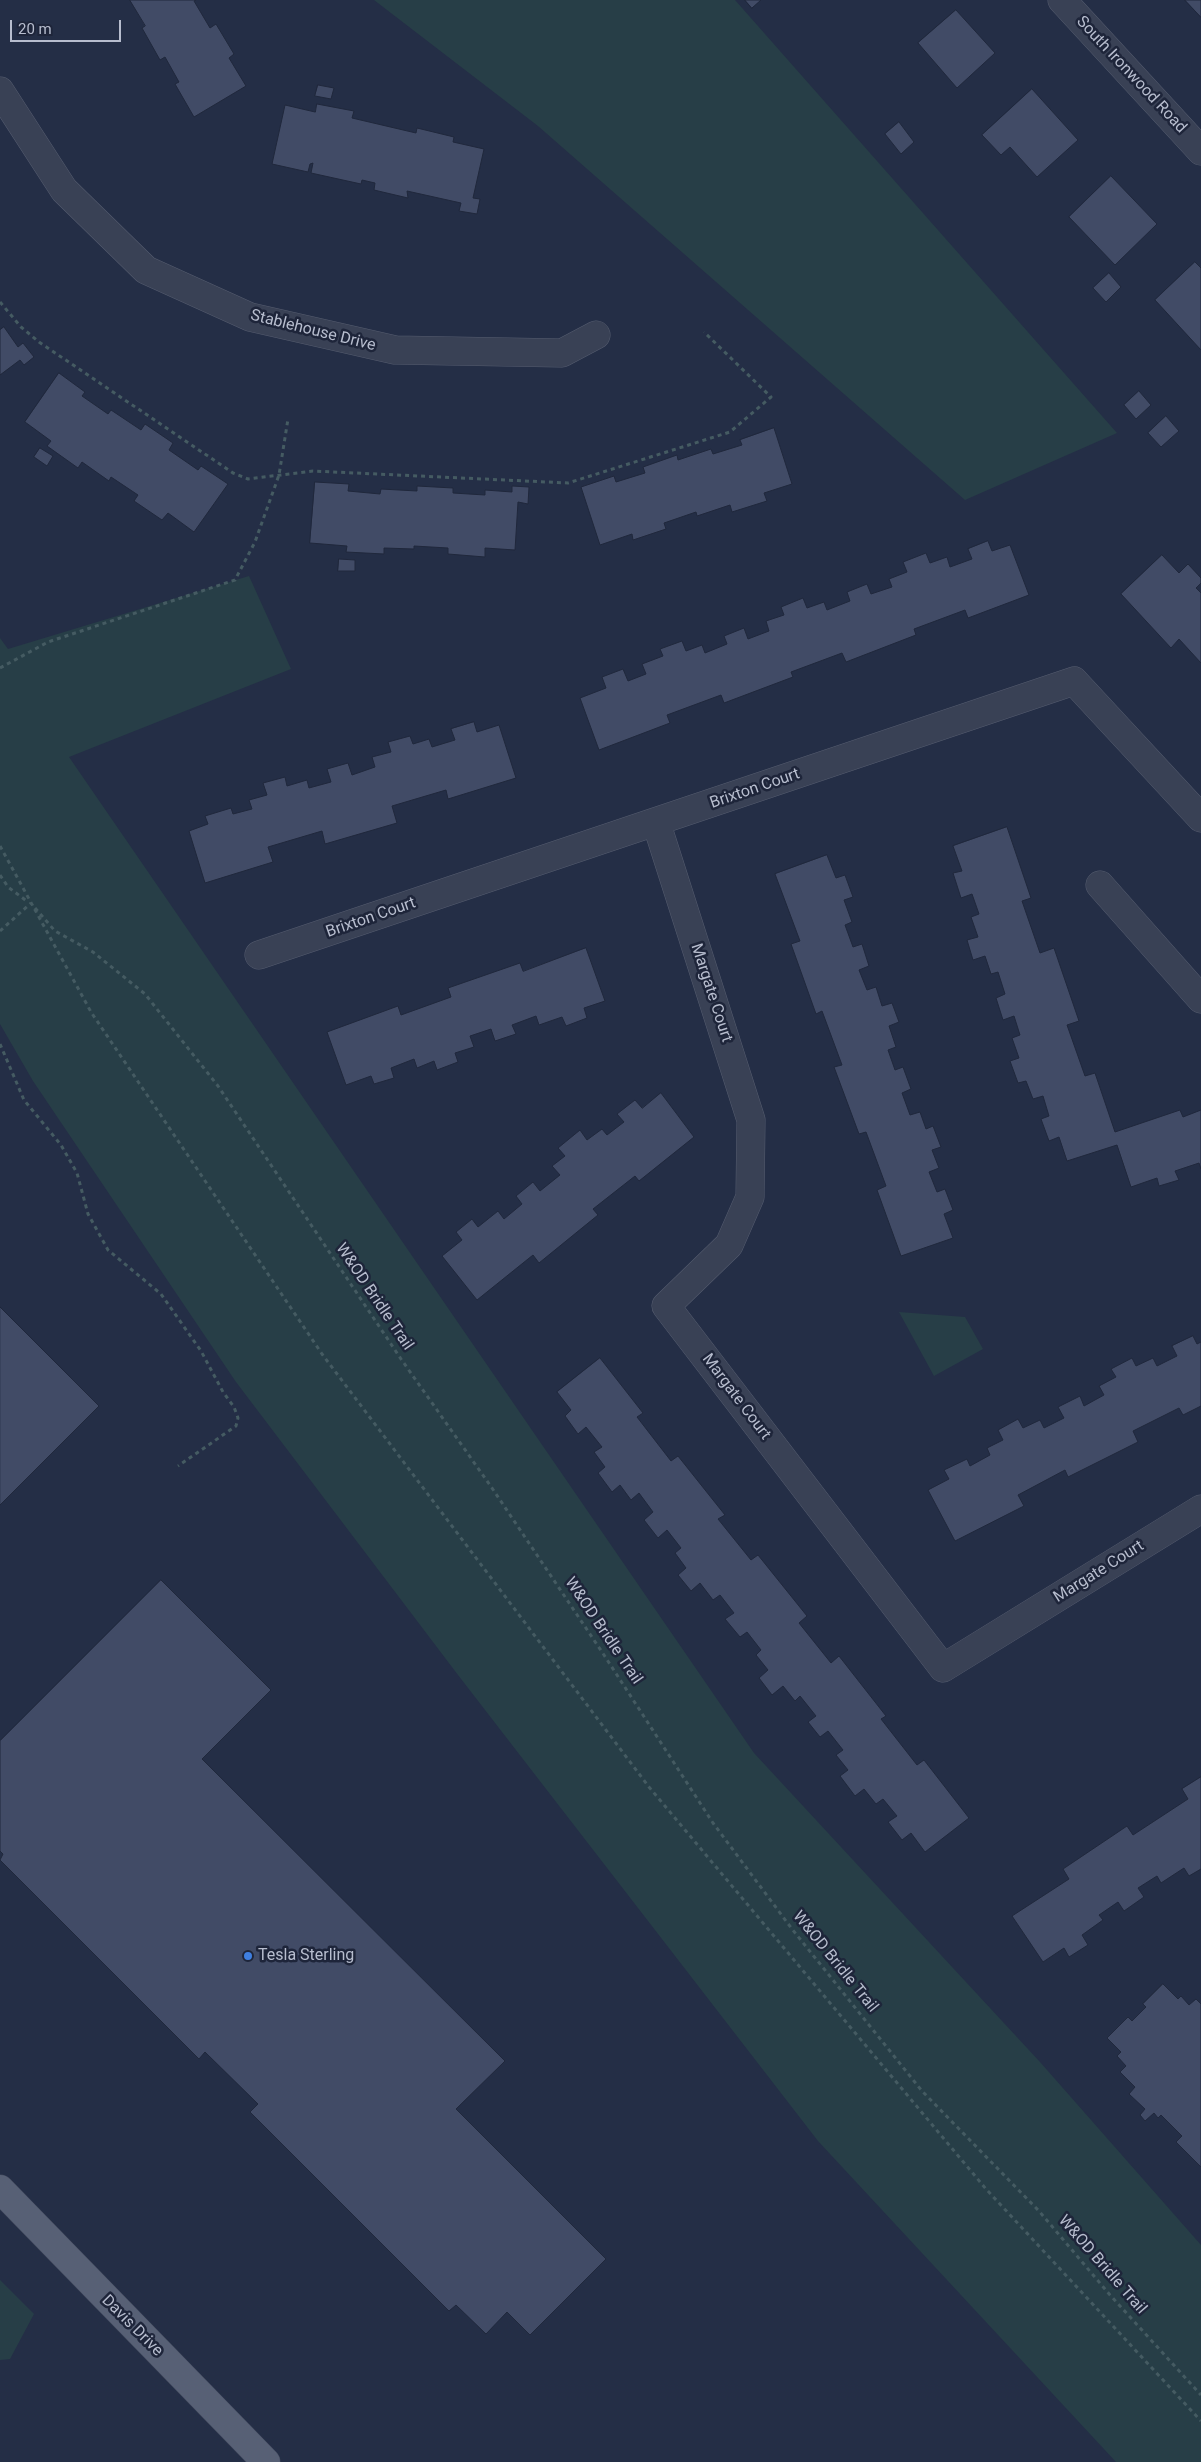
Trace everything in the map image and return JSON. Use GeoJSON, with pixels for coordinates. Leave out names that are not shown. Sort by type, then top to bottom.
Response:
{"type":"FeatureCollection","features":[{"type":"Feature","properties":{"kind":"main road","name":"Davis Drive"},"geometry":{"type":"LineString","coordinates":[[0,2190],[266,2462]]}},
{"type":"Feature","properties":{"kind":"street","name":"South Ironwood Road"},"geometry":{"type":"LineString","coordinates":[[1062,0],[1201,151]]}},
{"type":"Feature","properties":{"kind":"street","name":"Stablehouse Drive"},"geometry":{"type":"LineString","coordinates":[[0,92],[64,190],[146,270],[250,317],[395,350],[562,353],[596,335]]}},
{"type":"Feature","properties":{"kind":"street","name":"Brixton Court"},"geometry":{"type":"LineString","coordinates":[[259,955],[1074,681],[1201,818]]}},
{"type":"Feature","properties":{"kind":"street","name":"Margate Court"},"geometry":{"type":"LineString","coordinates":[[656,822],[751,1120],[750,1197],[729,1245],[666,1306],[943,1668],[1201,1509]]}},
{"type":"Feature","properties":{"kind":"street"},"geometry":{"type":"LineString","coordinates":[[1100,885],[1201,999]]}},
{"type":"Feature","properties":{"kind":"path"},"geometry":{"type":"LineString","coordinates":[[0,302],[21,327],[39,342],[234,472],[248,479],[313,471],[568,483],[730,432],[771,397],[704,332]]}},
{"type":"Feature","properties":{"kind":"path"},"geometry":{"type":"LineString","coordinates":[[0,668],[48,642],[235,580],[255,542],[280,475],[288,419]]}},
{"type":"Feature","properties":{"kind":"path"},"geometry":{"type":"LineString","coordinates":[[0,846],[91,1012],[322,1354],[650,1787],[986,2189],[1201,2421]]}},
{"type":"Feature","properties":{"kind":"path","name":"W&OD Bridle Trail"},"geometry":{"type":"LineString","coordinates":[[0,875],[8,887],[30,903],[55,930],[93,952],[145,994],[206,1071],[400,1359],[514,1520],[713,1823],[792,1929],[922,2091],[1039,2211],[1110,2295],[1201,2395]]}},
{"type":"Feature","properties":{"kind":"path"},"geometry":{"type":"LineString","coordinates":[[0,931],[30,903]]}},
{"type":"Feature","properties":{"kind":"path"},"geometry":{"type":"LineString","coordinates":[[0,1044],[24,1100],[60,1145],[78,1173],[88,1214],[108,1250],[161,1294],[201,1351],[223,1392],[234,1407],[238,1418],[236,1426],[178,1466]]}},
{"type":"Feature","properties":{"kind":"shaded area"},"geometry":{"type":"Polygon","coordinates":[[[374,0],[735,0],[1117,433],[965,500],[538,126],[374,0]]]}},
{"type":"Feature","properties":{"kind":"shaded area"},"geometry":{"type":"Polygon","coordinates":[[[249,576],[291,669],[69,757],[754,1753],[1040,2062],[1201,2245],[1201,2462],[1116,2462],[818,2141],[458,1675],[236,1382],[33,1081],[0,1024],[0,638],[8,649],[249,576]]]}},
{"type":"Feature","properties":{"kind":"shaded area"},"geometry":{"type":"Polygon","coordinates":[[[899,1312],[965,1317],[983,1349],[934,1376],[899,1312]]]}},
{"type":"Feature","properties":{"kind":"shaded area"},"geometry":{"type":"Polygon","coordinates":[[[0,2280],[34,2314],[10,2359],[0,2360],[0,2280]]]}},
{"type":"Feature","properties":{"kind":"building"},"geometry":{"type":"Polygon","coordinates":[[[130,0],[196,0],[194,1],[210,28],[216,24],[234,54],[229,58],[246,86],[194,117],[175,84],[179,82],[165,57],[160,60],[142,28],[145,26],[130,0]]]}},
{"type":"Feature","properties":{"kind":"building"},"geometry":{"type":"Polygon","coordinates":[[[745,0],[761,0],[752,8],[745,0]]]}},
{"type":"Feature","properties":{"kind":"building"},"geometry":{"type":"Polygon","coordinates":[[[1185,0],[1201,0],[1201,17],[1185,0]]]}},
{"type":"Feature","properties":{"kind":"building"},"geometry":{"type":"Polygon","coordinates":[[[956,10],[995,53],[957,88],[918,43],[956,10]]]}},
{"type":"Feature","properties":{"kind":"building"},"geometry":{"type":"Polygon","coordinates":[[[318,85],[334,88],[331,99],[315,96],[318,85]]]}},
{"type":"Feature","properties":{"kind":"building"},"geometry":{"type":"Polygon","coordinates":[[[1032,89],[1078,140],[1037,177],[1010,147],[1001,155],[982,135],[1032,89]]]}},
{"type":"Feature","properties":{"kind":"building"},"geometry":{"type":"Polygon","coordinates":[[[317,104],[354,111],[352,118],[416,133],[417,128],[454,137],[453,142],[484,149],[473,198],[480,199],[477,214],[459,211],[461,203],[407,191],[408,198],[374,190],[375,183],[362,180],[361,184],[311,173],[313,163],[310,164],[308,172],[272,164],[285,105],[315,112],[317,104]]]}},
{"type":"Feature","properties":{"kind":"building"},"geometry":{"type":"Polygon","coordinates":[[[899,122],[914,142],[901,154],[885,134],[899,122]]]}},
{"type":"Feature","properties":{"kind":"building"},"geometry":{"type":"Polygon","coordinates":[[[1111,176],[1157,224],[1115,265],[1069,217],[1111,176]]]}},
{"type":"Feature","properties":{"kind":"building"},"geometry":{"type":"Polygon","coordinates":[[[1195,262],[1201,268],[1201,350],[1155,300],[1195,262]]]}},
{"type":"Feature","properties":{"kind":"building"},"geometry":{"type":"Polygon","coordinates":[[[1109,273],[1121,287],[1106,302],[1093,288],[1109,273]]]}},
{"type":"Feature","properties":{"kind":"building"},"geometry":{"type":"Polygon","coordinates":[[[4,327],[18,347],[23,343],[34,357],[24,365],[20,360],[0,375],[0,330],[4,327]]]}},
{"type":"Feature","properties":{"kind":"building"},"geometry":{"type":"Polygon","coordinates":[[[59,373],[85,392],[82,396],[108,414],[111,410],[141,430],[145,424],[173,443],[169,450],[198,470],[201,466],[228,484],[194,532],[168,513],[162,520],[134,501],[138,495],[111,477],[109,481],[82,462],[78,468],[47,446],[51,441],[25,422],[59,373]]]}},
{"type":"Feature","properties":{"kind":"building"},"geometry":{"type":"Polygon","coordinates":[[[1139,391],[1151,405],[1136,419],[1124,405],[1139,391]]]}},
{"type":"Feature","properties":{"kind":"building"},"geometry":{"type":"Polygon","coordinates":[[[1166,416],[1179,431],[1161,447],[1148,433],[1166,416]]]}},
{"type":"Feature","properties":{"kind":"building"},"geometry":{"type":"Polygon","coordinates":[[[774,428],[792,484],[764,493],[767,501],[732,512],[730,505],[697,516],[696,512],[664,523],[666,529],[633,540],[632,534],[600,545],[581,487],[614,476],[616,482],[645,473],[643,467],[677,455],[678,460],[711,449],[713,454],[742,445],[740,440],[774,428]]]}},
{"type":"Feature","properties":{"kind":"building"},"geometry":{"type":"Polygon","coordinates":[[[40,448],[53,456],[47,466],[34,457],[40,448]]]}},
{"type":"Feature","properties":{"kind":"building"},"geometry":{"type":"Polygon","coordinates":[[[315,482],[349,484],[348,491],[380,494],[381,489],[417,491],[417,486],[453,488],[453,493],[485,495],[485,490],[512,492],[512,486],[529,487],[528,504],[518,502],[515,550],[485,548],[485,557],[448,554],[448,548],[414,546],[414,549],[384,548],[384,554],[346,552],[347,546],[310,543],[315,482]]]}},
{"type":"Feature","properties":{"kind":"building"},"geometry":{"type":"Polygon","coordinates":[[[988,541],[992,551],[1010,545],[1029,595],[968,618],[965,610],[914,629],[916,635],[846,662],[842,653],[791,672],[793,677],[724,703],[721,695],[667,715],[670,723],[599,750],[580,698],[606,688],[602,677],[623,669],[628,681],[646,674],[642,664],[663,656],[660,649],[682,641],[686,651],[702,645],[705,653],[727,644],[724,636],[744,628],[748,639],[769,631],[766,621],[784,615],[781,607],[803,598],[807,608],[824,602],[827,610],[850,601],[847,592],[867,584],[871,594],[892,587],[889,579],[907,572],[903,562],[926,553],[930,563],[947,557],[950,567],[972,559],[968,549],[988,541]]]}},
{"type":"Feature","properties":{"kind":"building"},"geometry":{"type":"Polygon","coordinates":[[[1162,555],[1179,573],[1188,564],[1201,578],[1201,583],[1196,588],[1201,593],[1201,663],[1179,639],[1171,648],[1121,594],[1162,555]]]}},
{"type":"Feature","properties":{"kind":"building"},"geometry":{"type":"Polygon","coordinates":[[[339,559],[355,560],[355,571],[338,571],[339,559]]]}},
{"type":"Feature","properties":{"kind":"building"},"geometry":{"type":"Polygon","coordinates":[[[474,722],[477,732],[499,725],[516,778],[448,799],[446,790],[392,806],[397,823],[325,844],[322,831],[268,847],[273,862],[205,883],[189,831],[208,824],[205,816],[231,808],[233,814],[252,809],[249,800],[267,795],[263,783],[285,777],[287,786],[307,780],[309,788],[331,782],[327,769],[348,763],[352,775],[375,767],[372,757],[391,752],[388,742],[410,736],[413,744],[429,739],[432,747],[455,740],[451,729],[474,722]]]}},
{"type":"Feature","properties":{"kind":"building"},"geometry":{"type":"Polygon","coordinates":[[[1007,827],[1031,898],[1022,901],[1040,953],[1054,948],[1079,1021],[1067,1025],[1085,1076],[1095,1073],[1115,1132],[1180,1110],[1183,1117],[1201,1110],[1201,1169],[1199,1163],[1175,1171],[1179,1180],[1159,1186],[1157,1178],[1131,1187],[1117,1145],[1067,1161],[1059,1137],[1049,1141],[1041,1119],[1049,1116],[1043,1096],[1033,1099],[1026,1081],[1018,1083],[1010,1061],[1019,1058],[1012,1038],[1020,1035],[1014,1016],[1003,1020],[996,998],[1005,994],[998,972],[991,974],[985,956],[973,960],[967,940],[978,937],[971,917],[979,914],[972,894],[961,898],[953,873],[962,871],[953,846],[1007,827]]]}},
{"type":"Feature","properties":{"kind":"building"},"geometry":{"type":"Polygon","coordinates":[[[827,855],[836,878],[845,875],[853,897],[844,900],[852,922],[845,925],[853,947],[862,944],[869,966],[859,970],[867,990],[876,987],[882,1006],[892,1003],[899,1022],[889,1026],[896,1047],[888,1050],[895,1070],[903,1067],[911,1089],[902,1093],[910,1115],[920,1112],[926,1129],[933,1126],[941,1147],[932,1150],[939,1168],[929,1172],[937,1192],[945,1189],[953,1210],[944,1214],[953,1238],[901,1256],[877,1190],[886,1186],[866,1132],[859,1134],[834,1067],[842,1065],[822,1011],[816,1014],[791,944],[800,941],[775,874],[827,855]]]}},
{"type":"Feature","properties":{"kind":"building"},"geometry":{"type":"Polygon","coordinates":[[[586,948],[605,1001],[584,1008],[587,1018],[566,1026],[562,1017],[539,1025],[536,1016],[512,1025],[516,1034],[495,1041],[491,1029],[470,1036],[474,1047],[455,1053],[458,1062],[437,1070],[434,1061],[417,1068],[414,1059],[391,1068],[394,1078],[374,1084],[371,1076],[346,1085],[327,1032],[398,1006],[401,1015],[451,997],[448,988],[520,963],[523,971],[586,948]]]}},
{"type":"Feature","properties":{"kind":"building"},"geometry":{"type":"Polygon","coordinates":[[[661,1093],[694,1137],[639,1181],[635,1176],[593,1209],[598,1215],[539,1263],[533,1255],[477,1300],[442,1256],[462,1240],[456,1232],[472,1219],[478,1227],[498,1211],[504,1219],[522,1204],[516,1196],[533,1182],[540,1191],[560,1175],[552,1166],[565,1156],[558,1148],[580,1130],[587,1140],[602,1129],[607,1135],[624,1122],[617,1114],[635,1100],[642,1108],[661,1093]]]}},
{"type":"Feature","properties":{"kind":"building"},"geometry":{"type":"Polygon","coordinates":[[[0,1307],[99,1406],[0,1505],[0,1307]]]}},
{"type":"Feature","properties":{"kind":"building"},"geometry":{"type":"Polygon","coordinates":[[[1193,1336],[1197,1344],[1201,1342],[1201,1406],[1183,1415],[1179,1408],[1133,1431],[1138,1442],[1068,1477],[1065,1470],[1018,1495],[1024,1506],[955,1541],[928,1490],[949,1479],[944,1470],[967,1459],[970,1466],[990,1455],[987,1448],[1003,1440],[998,1430],[1018,1419],[1023,1428],[1040,1420],[1044,1428],[1064,1418],[1058,1407],[1080,1396],[1084,1406],[1104,1395],[1099,1386],[1116,1377],[1111,1369],[1132,1358],[1136,1366],[1153,1358],[1157,1366],[1177,1356],[1172,1346],[1193,1336]]]}},
{"type":"Feature","properties":{"kind":"building"},"geometry":{"type":"Polygon","coordinates":[[[600,1358],[643,1413],[637,1417],[671,1461],[678,1456],[725,1515],[718,1519],[751,1560],[758,1555],[807,1616],[799,1623],[831,1663],[839,1656],[886,1716],[881,1719],[917,1765],[924,1760],[969,1818],[925,1852],[911,1833],[902,1840],[888,1822],[897,1816],[883,1799],[876,1804],[864,1789],[855,1796],[840,1776],[848,1770],[836,1755],[843,1750],[828,1731],[820,1737],[808,1722],[816,1716],[800,1696],[795,1701],[783,1686],[772,1695],[759,1678],[768,1670],[756,1655],[761,1650],[747,1632],[740,1637],[725,1619],[734,1613],[720,1595],[713,1600],[700,1583],[691,1591],[678,1575],[686,1568],[675,1553],[681,1548],[667,1530],[658,1538],[644,1520],[653,1512],[639,1493],[631,1500],[620,1485],[612,1492],[598,1473],[605,1467],[594,1452],[602,1447],[586,1427],[578,1434],[565,1416],[571,1410],[557,1392],[600,1358]]]}},
{"type":"Feature","properties":{"kind":"building","name":"Tesla Sterling"},"geometry":{"type":"Polygon","coordinates":[[[161,1580],[271,1690],[202,1759],[505,2061],[456,2109],[606,2259],[530,2335],[507,2312],[486,2334],[456,2305],[449,2311],[250,2112],[258,2104],[205,2052],[199,2059],[0,1860],[3,1854],[0,1851],[0,1741],[161,1580]]]}},
{"type":"Feature","properties":{"kind":"building"},"geometry":{"type":"Polygon","coordinates":[[[1201,1777],[1201,1869],[1189,1876],[1184,1868],[1161,1883],[1157,1876],[1138,1888],[1144,1897],[1124,1911],[1118,1902],[1099,1915],[1103,1920],[1082,1935],[1088,1945],[1069,1957],[1064,1948],[1043,1962],[1012,1916],[1069,1879],[1063,1869],[1127,1826],[1133,1835],[1188,1799],[1182,1789],[1201,1777]]]}},
{"type":"Feature","properties":{"kind":"building"},"geometry":{"type":"Polygon","coordinates":[[[1163,1984],[1178,1999],[1181,1996],[1189,2005],[1196,1999],[1201,2004],[1201,2167],[1176,2142],[1182,2136],[1161,2115],[1158,2118],[1154,2113],[1145,2121],[1140,2115],[1145,2109],[1129,2094],[1135,2087],[1120,2072],[1126,2066],[1117,2056],[1121,2052],[1107,2038],[1128,2017],[1132,2021],[1146,2007],[1143,2004],[1163,1984]]]}},
{"type":"Feature","properties":{"kind":"place","name":"Tesla Sterling"},"geometry":{"type":"Point","coordinates":[248,1956]}}]}
